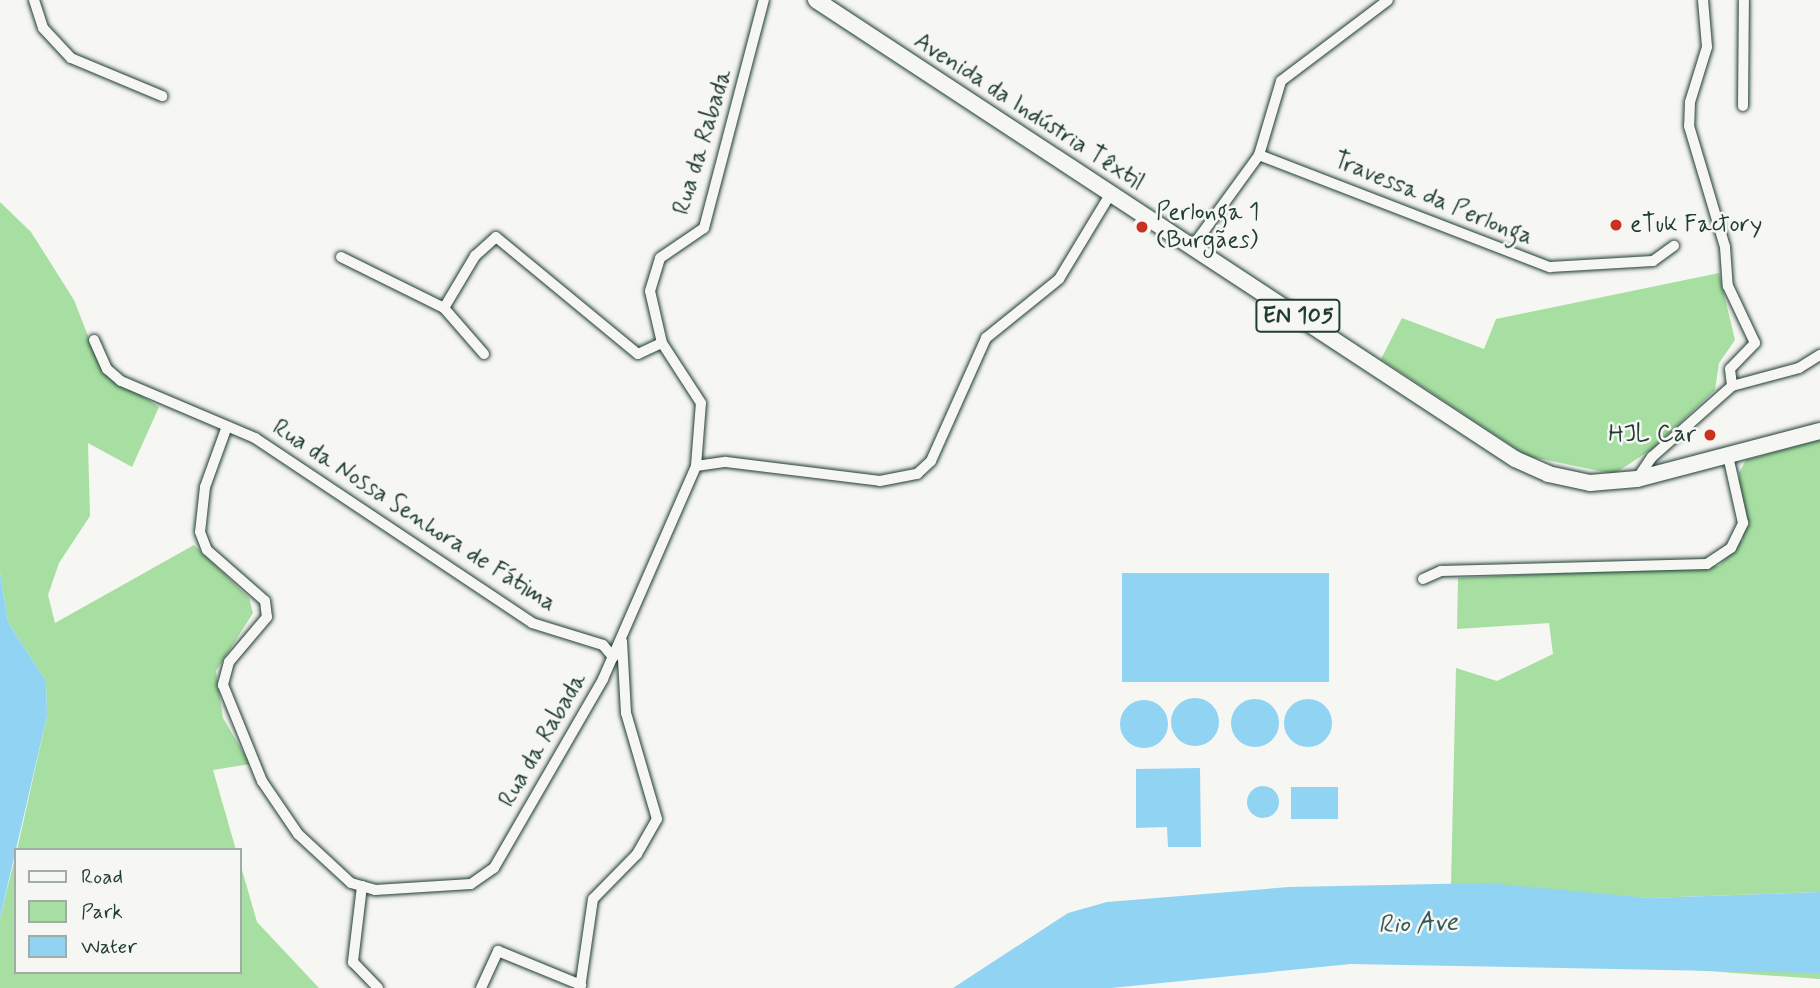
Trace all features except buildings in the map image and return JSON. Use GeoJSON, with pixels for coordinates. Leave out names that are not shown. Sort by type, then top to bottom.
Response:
{"type":"FeatureCollection","features":[{"type":"Feature","properties":{"kind":"main road","name":"Avenida da Indústria Têxtil"},"geometry":{"type":"LineString","coordinates":[[817,0],[1515,459],[1590,483],[1637,479],[1820,431]]}},
{"type":"Feature","properties":{"kind":"street"},"geometry":{"type":"LineString","coordinates":[[34,0],[43,27],[71,58],[162,96]]}},
{"type":"Feature","properties":{"kind":"street","name":"Rua da Rabada"},"geometry":{"type":"LineString","coordinates":[[362,886],[458,886],[494,868],[622,641],[696,466],[701,403],[663,343],[650,291],[660,258],[704,228],[764,0]]}},
{"type":"Feature","properties":{"kind":"street"},"geometry":{"type":"LineString","coordinates":[[1193,246],[1259,155],[1281,81],[1388,0]]}},
{"type":"Feature","properties":{"kind":"street"},"geometry":{"type":"LineString","coordinates":[[1703,0],[1707,47],[1690,102],[1689,126],[1725,247],[1728,286],[1755,343],[1730,369],[1732,386]]}},
{"type":"Feature","properties":{"kind":"street"},"geometry":{"type":"LineString","coordinates":[[1743,106],[1744,0]]}},
{"type":"Feature","properties":{"kind":"street","name":"Travessa da Perlonga"},"geometry":{"type":"LineString","coordinates":[[1259,155],[1550,267],[1653,261],[1674,246]]}},
{"type":"Feature","properties":{"kind":"street"},"geometry":{"type":"LineString","coordinates":[[696,466],[726,462],[880,481],[917,474],[931,461],[986,338],[1059,279],[1111,193]]}},
{"type":"Feature","properties":{"kind":"street"},"geometry":{"type":"LineString","coordinates":[[444,308],[475,257],[496,237],[638,354],[663,343]]}},
{"type":"Feature","properties":{"kind":"street"},"geometry":{"type":"LineString","coordinates":[[341,257],[444,308],[484,354]]}},
{"type":"Feature","properties":{"kind":"street","name":"Rua da Nossa Senhora de Fátima"},"geometry":{"type":"LineString","coordinates":[[94,340],[107,369],[121,381],[226,429],[255,438],[532,623],[603,645],[613,657]]}},
{"type":"Feature","properties":{"kind":"street"},"geometry":{"type":"LineString","coordinates":[[1637,479],[1652,457],[1732,386],[1799,368],[1820,355]]}},
{"type":"Feature","properties":{"kind":"street"},"geometry":{"type":"LineString","coordinates":[[226,429],[205,487],[200,532],[207,550],[265,601],[267,617],[229,662],[223,685],[278,809],[323,858],[362,886],[353,962],[378,988]]}},
{"type":"Feature","properties":{"kind":"street"},"geometry":{"type":"LineString","coordinates":[[1423,579],[1441,571],[1707,564],[1731,548],[1743,523],[1728,456]]}},
{"type":"Feature","properties":{"kind":"street"},"geometry":{"type":"LineString","coordinates":[[481,988],[498,951],[581,986],[593,899],[637,853],[657,819],[626,713],[622,641]]}},
{"type":"Feature","properties":{"kind":"green space"},"geometry":{"type":"Polygon","coordinates":[[[0,202],[31,232],[74,300],[101,369],[159,407],[132,467],[88,443],[90,516],[59,563],[48,595],[55,623],[194,545],[249,598],[253,613],[216,671],[223,718],[250,764],[213,770],[235,848],[17,848],[47,716],[46,681],[8,622],[0,572],[0,202]]]}},
{"type":"Feature","properties":{"kind":"green space"},"geometry":{"type":"Polygon","coordinates":[[[1719,273],[1735,340],[1719,363],[1715,390],[1652,449],[1614,474],[1527,456],[1381,359],[1402,318],[1484,349],[1496,319],[1719,273]]]}},
{"type":"Feature","properties":{"kind":"green space"},"geometry":{"type":"Polygon","coordinates":[[[1820,440],[1820,892],[1649,898],[1451,884],[1456,668],[1497,681],[1553,654],[1549,623],[1457,629],[1458,578],[1719,566],[1743,539],[1739,473],[1746,460],[1820,440]]]}},
{"type":"Feature","properties":{"kind":"green space"},"geometry":{"type":"Polygon","coordinates":[[[14,861],[14,974],[242,974],[242,870],[257,922],[319,988],[0,988],[0,918],[14,861]]]}},
{"type":"Feature","properties":{"kind":"green space"},"geometry":{"type":"Polygon","coordinates":[[[1736,967],[1820,973],[1820,979],[1665,968],[1736,967]]]}},
{"type":"Feature","properties":{"kind":"water"},"geometry":{"type":"Polygon","coordinates":[[[0,572],[8,622],[46,681],[47,716],[16,848],[14,848],[0,918],[0,572]]]}},
{"type":"Feature","properties":{"kind":"water"},"geometry":{"type":"Polygon","coordinates":[[[1122,573],[1329,573],[1329,682],[1122,682],[1122,573]]]}},
{"type":"Feature","properties":{"kind":"water"},"geometry":{"type":"Polygon","coordinates":[[[1195,698],[1212,705],[1219,722],[1212,739],[1195,746],[1178,739],[1171,722],[1178,705],[1195,698]]]}},
{"type":"Feature","properties":{"kind":"water"},"geometry":{"type":"Polygon","coordinates":[[[1255,699],[1272,706],[1279,723],[1272,740],[1255,747],[1238,740],[1231,723],[1238,706],[1255,699]]]}},
{"type":"Feature","properties":{"kind":"water"},"geometry":{"type":"Polygon","coordinates":[[[1308,699],[1325,706],[1332,723],[1325,740],[1308,747],[1291,740],[1284,723],[1291,706],[1308,699]]]}},
{"type":"Feature","properties":{"kind":"water"},"geometry":{"type":"Polygon","coordinates":[[[1144,700],[1161,707],[1168,724],[1161,741],[1144,748],[1127,741],[1120,724],[1127,707],[1144,700]]]}},
{"type":"Feature","properties":{"kind":"water"},"geometry":{"type":"Polygon","coordinates":[[[1200,768],[1201,847],[1168,847],[1167,827],[1136,828],[1136,769],[1200,768]]]}},
{"type":"Feature","properties":{"kind":"water"},"geometry":{"type":"Polygon","coordinates":[[[1263,786],[1274,791],[1279,802],[1274,813],[1263,818],[1252,813],[1247,802],[1252,791],[1263,786]]]}},
{"type":"Feature","properties":{"kind":"water"},"geometry":{"type":"Polygon","coordinates":[[[1291,787],[1338,787],[1338,819],[1291,819],[1291,787]]]}},
{"type":"Feature","properties":{"kind":"water","name":"Rio Ave"},"geometry":{"type":"Polygon","coordinates":[[[1487,883],[1649,898],[1820,892],[1820,973],[1351,964],[1111,988],[953,988],[1068,913],[1107,902],[1289,887],[1487,883]]]}},
{"type":"Feature","properties":{"kind":"place","name":"eTuk Factory"},"geometry":{"type":"Point","coordinates":[1616,225]}},
{"type":"Feature","properties":{"kind":"place","name":"Perlonga 1 (Burgães)"},"geometry":{"type":"Point","coordinates":[1142,227]}},
{"type":"Feature","properties":{"kind":"place","name":"HJL Car"},"geometry":{"type":"Point","coordinates":[1710,435]}}]}
